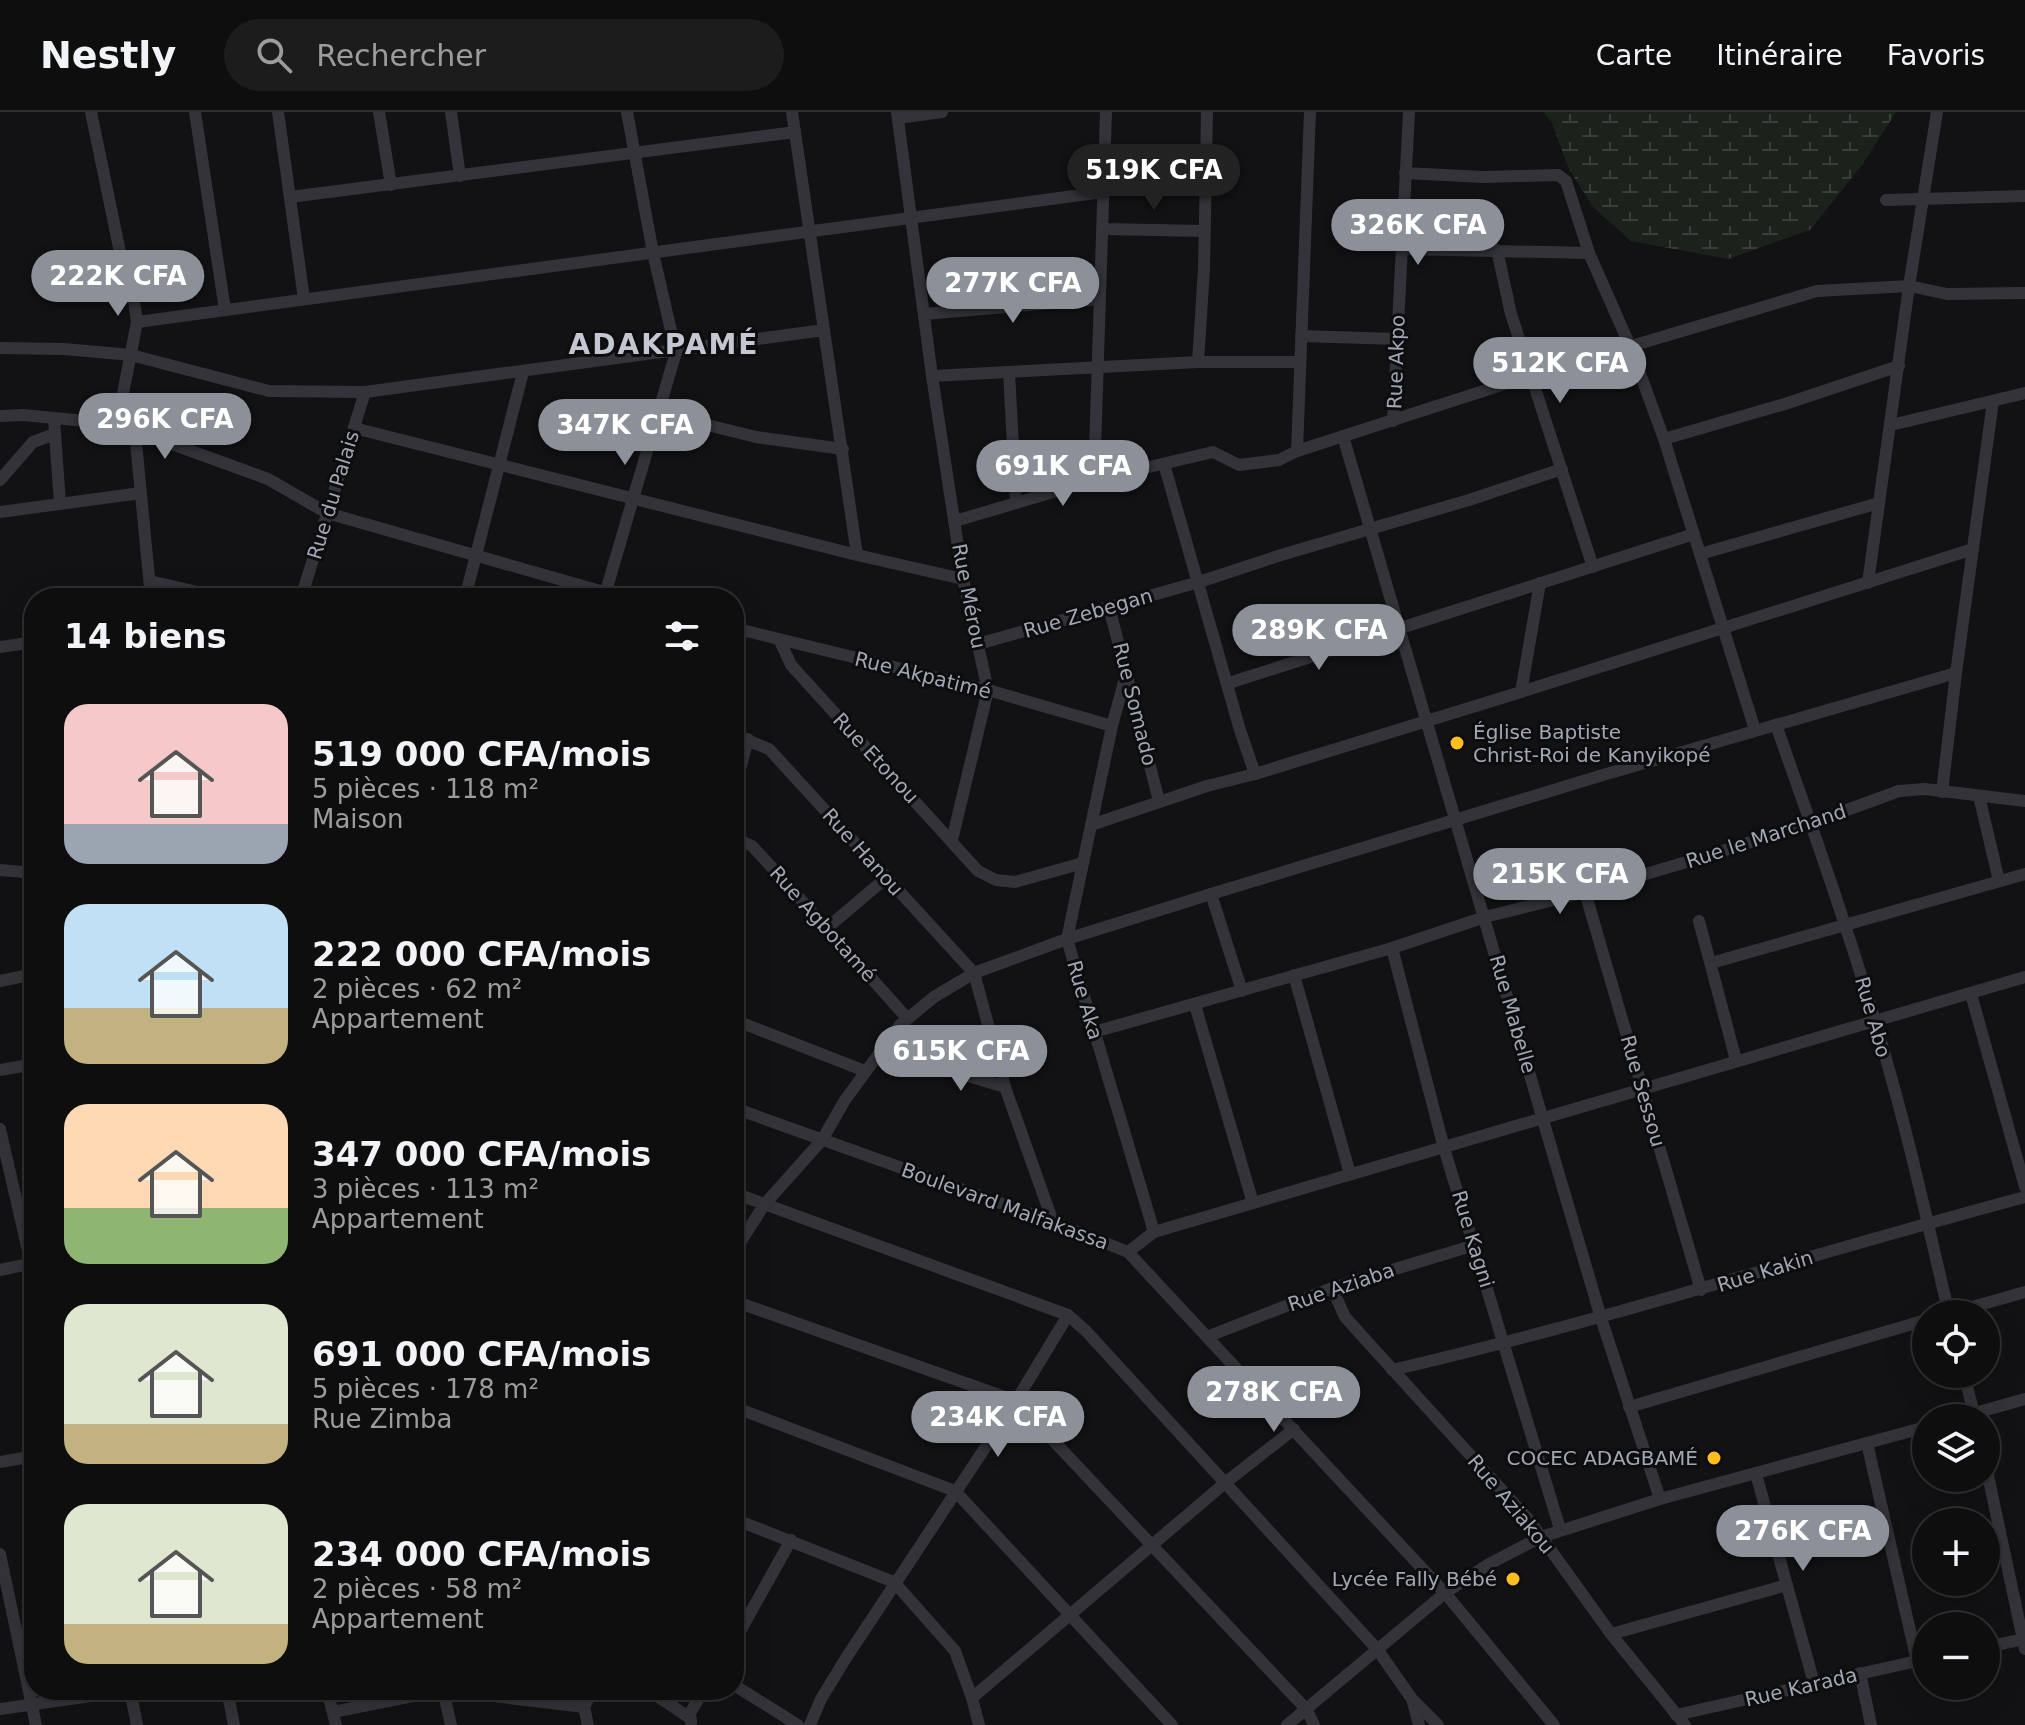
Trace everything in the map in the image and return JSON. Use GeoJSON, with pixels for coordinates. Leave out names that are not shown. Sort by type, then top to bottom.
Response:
{"type":"FeatureCollection","features":[{"type":"Feature","properties":{"kind":"street"},"geometry":{"type":"LineString","coordinates":[[91,112],[121,257],[131,281],[137,322],[117,424]]}},
{"type":"Feature","properties":{"kind":"street"},"geometry":{"type":"LineString","coordinates":[[195,112],[225,310]]}},
{"type":"Feature","properties":{"kind":"street"},"geometry":{"type":"LineString","coordinates":[[278,112],[304,299]]}},
{"type":"Feature","properties":{"kind":"street"},"geometry":{"type":"LineString","coordinates":[[379,112],[391,185]]}},
{"type":"Feature","properties":{"kind":"street"},"geometry":{"type":"LineString","coordinates":[[451,112],[460,176]]}},
{"type":"Feature","properties":{"kind":"street"},"geometry":{"type":"LineString","coordinates":[[607,588],[676,352],[653,253],[627,112]]}},
{"type":"Feature","properties":{"kind":"street"},"geometry":{"type":"LineString","coordinates":[[792,112],[857,555]]}},
{"type":"Feature","properties":{"kind":"street"},"geometry":{"type":"LineString","coordinates":[[898,115],[942,112]]}},
{"type":"Feature","properties":{"kind":"street"},"geometry":{"type":"LineString","coordinates":[[1094,480],[1106,112]]}},
{"type":"Feature","properties":{"kind":"street"},"geometry":{"type":"LineString","coordinates":[[1198,362],[1207,112]]}},
{"type":"Feature","properties":{"kind":"street"},"geometry":{"type":"LineString","coordinates":[[1297,451],[1310,112]]}},
{"type":"Feature","properties":{"kind":"street","name":"Rue Akpo"},"geometry":{"type":"LineString","coordinates":[[1393,421],[1409,112]]}},
{"type":"Feature","properties":{"kind":"street"},"geometry":{"type":"LineString","coordinates":[[1868,583],[1909,286],[1937,112]]}},
{"type":"Feature","properties":{"kind":"street","name":"Rue Mérou"},"geometry":{"type":"LineString","coordinates":[[898,115],[932,376],[963,579],[988,690],[952,840]]}},
{"type":"Feature","properties":{"kind":"street"},"geometry":{"type":"LineString","coordinates":[[290,197],[795,132]]}},
{"type":"Feature","properties":{"kind":"street"},"geometry":{"type":"LineString","coordinates":[[1405,173],[1483,177],[1558,175],[1566,181],[1589,253],[1630,346],[1664,439],[1755,730]]}},
{"type":"Feature","properties":{"kind":"street"},"geometry":{"type":"LineString","coordinates":[[137,322],[1103,192]]}},
{"type":"Feature","properties":{"kind":"street"},"geometry":{"type":"LineString","coordinates":[[1886,200],[2025,196]]}},
{"type":"Feature","properties":{"kind":"street"},"geometry":{"type":"LineString","coordinates":[[1103,229],[1204,231]]}},
{"type":"Feature","properties":{"kind":"street"},"geometry":{"type":"LineString","coordinates":[[1402,249],[1589,253]]}},
{"type":"Feature","properties":{"kind":"street"},"geometry":{"type":"LineString","coordinates":[[1497,250],[1511,314],[1593,567]]}},
{"type":"Feature","properties":{"kind":"street"},"geometry":{"type":"LineString","coordinates":[[955,521],[1094,480],[1213,452],[1239,465],[1279,460],[1297,451],[1530,376],[1817,291],[1909,286],[1947,294],[2025,293]]}},
{"type":"Feature","properties":{"kind":"street"},"geometry":{"type":"LineString","coordinates":[[924,314],[1100,299]]}},
{"type":"Feature","properties":{"kind":"street"},"geometry":{"type":"LineString","coordinates":[[0,348],[64,349],[131,355],[269,391],[365,392],[824,330]]}},
{"type":"Feature","properties":{"kind":"street"},"geometry":{"type":"LineString","coordinates":[[1301,336],[1397,339]]}},
{"type":"Feature","properties":{"kind":"street"},"geometry":{"type":"LineString","coordinates":[[932,376],[1198,362],[1300,362]]}},
{"type":"Feature","properties":{"kind":"street"},"geometry":{"type":"LineString","coordinates":[[1664,439],[1788,403],[1899,366]]}},
{"type":"Feature","properties":{"kind":"street"},"geometry":{"type":"LineString","coordinates":[[468,588],[523,372]]}},
{"type":"Feature","properties":{"kind":"street"},"geometry":{"type":"LineString","coordinates":[[1009,372],[1016,503]]}},
{"type":"Feature","properties":{"kind":"street","name":"Rue du Palais"},"geometry":{"type":"LineString","coordinates":[[304,588],[365,392]]}},
{"type":"Feature","properties":{"kind":"street"},"geometry":{"type":"LineString","coordinates":[[1891,425],[2025,393]]}},
{"type":"Feature","properties":{"kind":"street"},"geometry":{"type":"LineString","coordinates":[[1942,792],[1993,401]]}},
{"type":"Feature","properties":{"kind":"street"},"geometry":{"type":"LineString","coordinates":[[659,413],[756,437],[843,449]]}},
{"type":"Feature","properties":{"kind":"street"},"geometry":{"type":"LineString","coordinates":[[0,416],[23,415],[117,424],[268,479],[327,513],[582,588]]}},
{"type":"Feature","properties":{"kind":"street"},"geometry":{"type":"LineString","coordinates":[[54,419],[60,504]]}},
{"type":"Feature","properties":{"kind":"street"},"geometry":{"type":"LineString","coordinates":[[354,428],[963,579]]}},
{"type":"Feature","properties":{"kind":"street"},"geometry":{"type":"LineString","coordinates":[[135,432],[150,588]]}},
{"type":"Feature","properties":{"kind":"street"},"geometry":{"type":"LineString","coordinates":[[0,480],[33,442],[55,434]]}},
{"type":"Feature","properties":{"kind":"street","name":"Rue Mabelle"},"geometry":{"type":"LineString","coordinates":[[1343,436],[1601,1318],[1660,1499]]}},
{"type":"Feature","properties":{"kind":"street"},"geometry":{"type":"LineString","coordinates":[[1164,464],[1255,774]]}},
{"type":"Feature","properties":{"kind":"street","name":"Rue Zebegan"},"geometry":{"type":"LineString","coordinates":[[978,644],[1199,582],[1562,469]]}},
{"type":"Feature","properties":{"kind":"street"},"geometry":{"type":"LineString","coordinates":[[0,512],[141,493]]}},
{"type":"Feature","properties":{"kind":"street"},"geometry":{"type":"LineString","coordinates":[[1700,554],[1879,503]]}},
{"type":"Feature","properties":{"kind":"street"},"geometry":{"type":"LineString","coordinates":[[1229,683],[1694,534]]}},
{"type":"Feature","properties":{"kind":"street"},"geometry":{"type":"LineString","coordinates":[[1091,825],[1159,801],[1521,692],[1973,549]]}},
{"type":"Feature","properties":{"kind":"street"},"geometry":{"type":"LineString","coordinates":[[150,581],[180,588]]}},
{"type":"Feature","properties":{"kind":"street"},"geometry":{"type":"LineString","coordinates":[[1521,692],[1540,583]]}},
{"type":"Feature","properties":{"kind":"street","name":"Rue Somado"},"geometry":{"type":"LineString","coordinates":[[1109,607],[1159,801]]}},
{"type":"Feature","properties":{"kind":"street","name":"Rue Akpatimé"},"geometry":{"type":"LineString","coordinates":[[744,631],[988,690],[1112,726]]}},
{"type":"Feature","properties":{"kind":"street","name":"Rue Etonou"},"geometry":{"type":"LineString","coordinates":[[780,641],[791,665],[978,871],[996,880],[1015,882],[1083,863]]}},
{"type":"Feature","properties":{"kind":"street"},"geometry":{"type":"LineString","coordinates":[[0,647],[24,643]]}},
{"type":"Feature","properties":{"kind":"street","name":"Rue Aka"},"geometry":{"type":"LineString","coordinates":[[1127,671],[1112,726],[1067,939],[1154,1232]]}},
{"type":"Feature","properties":{"kind":"street"},"geometry":{"type":"LineString","coordinates":[[744,1236],[764,1205],[822,1140],[865,1071],[907,1018],[974,973],[1067,939],[1211,894],[1755,730],[1956,673]]}},
{"type":"Feature","properties":{"kind":"street","name":"Rue Abo"},"geometry":{"type":"LineString","coordinates":[[1776,725],[1846,927],[1875,1022],[1904,1124],[1945,1300]]}},
{"type":"Feature","properties":{"kind":"street","name":"Rue Hanou"},"geometry":{"type":"LineString","coordinates":[[744,738],[769,749],[974,973]]}},
{"type":"Feature","properties":{"kind":"street"},"geometry":{"type":"LineString","coordinates":[[744,754],[748,739]]}},
{"type":"Feature","properties":{"kind":"street","name":"Rue le Marchand"},"geometry":{"type":"LineString","coordinates":[[1094,1032],[1392,948],[1485,917],[1585,892],[1811,823],[1899,791],[1915,788],[2025,801]]}},
{"type":"Feature","properties":{"kind":"street"},"geometry":{"type":"LineString","coordinates":[[1979,796],[1999,881]]}},
{"type":"Feature","properties":{"kind":"street","name":"Rue Agbotamé"},"geometry":{"type":"LineString","coordinates":[[744,842],[752,846],[907,1018]]}},
{"type":"Feature","properties":{"kind":"street"},"geometry":{"type":"LineString","coordinates":[[0,870],[24,872]]}},
{"type":"Feature","properties":{"kind":"street"},"geometry":{"type":"LineString","coordinates":[[1711,963],[2025,874]]}},
{"type":"Feature","properties":{"kind":"street"},"geometry":{"type":"LineString","coordinates":[[827,928],[886,878]]}},
{"type":"Feature","properties":{"kind":"street","name":"Rue Sessou"},"geometry":{"type":"LineString","coordinates":[[1585,892],[1701,1290]]}},
{"type":"Feature","properties":{"kind":"street"},"geometry":{"type":"LineString","coordinates":[[1211,894],[1242,991]]}},
{"type":"Feature","properties":{"kind":"street"},"geometry":{"type":"LineString","coordinates":[[1699,921],[1736,1060]]}},
{"type":"Feature","properties":{"kind":"street","name":"Rue Kagni"},"geometry":{"type":"LineString","coordinates":[[1392,948],[1444,1148],[1560,1529]]}},
{"type":"Feature","properties":{"kind":"street"},"geometry":{"type":"LineString","coordinates":[[974,973],[1005,1087],[1053,1222]]}},
{"type":"Feature","properties":{"kind":"street"},"geometry":{"type":"LineString","coordinates":[[1294,975],[1350,1174]]}},
{"type":"Feature","properties":{"kind":"street"},"geometry":{"type":"LineString","coordinates":[[0,981],[24,976]]}},
{"type":"Feature","properties":{"kind":"street"},"geometry":{"type":"LineString","coordinates":[[1128,1252],[1154,1232],[2025,977]]}},
{"type":"Feature","properties":{"kind":"street"},"geometry":{"type":"LineString","coordinates":[[1971,994],[2025,1187]]}},
{"type":"Feature","properties":{"kind":"street"},"geometry":{"type":"LineString","coordinates":[[1195,1005],[1253,1203]]}},
{"type":"Feature","properties":{"kind":"street"},"geometry":{"type":"LineString","coordinates":[[744,1024],[865,1071]]}},
{"type":"Feature","properties":{"kind":"street"},"geometry":{"type":"LineString","coordinates":[[928,1064],[1005,1087]]}},
{"type":"Feature","properties":{"kind":"street"},"geometry":{"type":"LineString","coordinates":[[0,1070],[24,1066]]}},
{"type":"Feature","properties":{"kind":"street","name":"Boulevard Malfakassa"},"geometry":{"type":"LineString","coordinates":[[744,1112],[1053,1222],[1128,1252],[1445,1593],[1554,1725]]}},
{"type":"Feature","properties":{"kind":"street"},"geometry":{"type":"LineString","coordinates":[[0,1129],[24,1230]]}},
{"type":"Feature","properties":{"kind":"street"},"geometry":{"type":"LineString","coordinates":[[744,1197],[1068,1315],[1377,1649],[1412,1699],[1438,1725]]}},
{"type":"Feature","properties":{"kind":"street","name":"Rue Kakin"},"geometry":{"type":"LineString","coordinates":[[1392,1370],[1601,1318],[2025,1197]]}},
{"type":"Feature","properties":{"kind":"street","name":"Rue Aziaba"},"geometry":{"type":"LineString","coordinates":[[1209,1336],[1332,1288],[1475,1245]]}},
{"type":"Feature","properties":{"kind":"street"},"geometry":{"type":"LineString","coordinates":[[0,1270],[24,1265]]}},
{"type":"Feature","properties":{"kind":"street","name":"Rue Aziakou"},"geometry":{"type":"LineString","coordinates":[[1332,1288],[1345,1317],[1529,1520],[1611,1634],[1681,1720]]}},
{"type":"Feature","properties":{"kind":"street"},"geometry":{"type":"LineString","coordinates":[[1997,1300],[2025,1292]]}},
{"type":"Feature","properties":{"kind":"street"},"geometry":{"type":"LineString","coordinates":[[744,1305],[1016,1401],[1307,1710],[1314,1725]]}},
{"type":"Feature","properties":{"kind":"street"},"geometry":{"type":"LineString","coordinates":[[810,1725],[821,1699],[894,1582],[1016,1401],[1068,1315]]}},
{"type":"Feature","properties":{"kind":"street"},"geometry":{"type":"LineString","coordinates":[[1629,1407],[1912,1324]]}},
{"type":"Feature","properties":{"kind":"street"},"geometry":{"type":"LineString","coordinates":[[2000,1407],[2025,1399]]}},
{"type":"Feature","properties":{"kind":"street"},"geometry":{"type":"LineString","coordinates":[[744,1411],[955,1491],[1172,1725]]}},
{"type":"Feature","properties":{"kind":"street"},"geometry":{"type":"LineString","coordinates":[[972,1698],[1225,1483],[1294,1429]]}},
{"type":"Feature","properties":{"kind":"street"},"geometry":{"type":"LineString","coordinates":[[1287,1725],[1445,1593],[1489,1564],[1541,1537],[1660,1499],[1912,1431]]}},
{"type":"Feature","properties":{"kind":"street"},"geometry":{"type":"LineString","coordinates":[[1867,1443],[1912,1624]]}},
{"type":"Feature","properties":{"kind":"street"},"geometry":{"type":"LineString","coordinates":[[0,1462],[24,1458]]}},
{"type":"Feature","properties":{"kind":"street"},"geometry":{"type":"LineString","coordinates":[[1756,1474],[1814,1683]]}},
{"type":"Feature","properties":{"kind":"street"},"geometry":{"type":"LineString","coordinates":[[1992,1492],[2024,1642],[2000,1645]]}},
{"type":"Feature","properties":{"kind":"street"},"geometry":{"type":"LineString","coordinates":[[744,1523],[894,1582],[949,1642],[959,1661],[979,1725]]}},
{"type":"Feature","properties":{"kind":"street"},"geometry":{"type":"LineString","coordinates":[[744,1624],[791,1540]]}},
{"type":"Feature","properties":{"kind":"street"},"geometry":{"type":"LineString","coordinates":[[0,1554],[24,1666]]}},
{"type":"Feature","properties":{"kind":"street"},"geometry":{"type":"LineString","coordinates":[[1611,1634],[1787,1585]]}},
{"type":"Feature","properties":{"kind":"street","name":"Rue Karada"},"geometry":{"type":"LineString","coordinates":[[1681,1720],[1814,1683],[1912,1662]]}},
{"type":"Feature","properties":{"kind":"street"},"geometry":{"type":"LineString","coordinates":[[1860,1673],[1871,1725]]}},
{"type":"Feature","properties":{"kind":"street"},"geometry":{"type":"LineString","coordinates":[[744,1691],[798,1725]]}},
{"type":"Feature","properties":{"kind":"street"},"geometry":{"type":"LineString","coordinates":[[1412,1699],[1419,1725]]}},
{"type":"Feature","properties":{"kind":"street"},"geometry":{"type":"LineString","coordinates":[[31,1700],[36,1725]]}},
{"type":"Feature","properties":{"kind":"street"},"geometry":{"type":"LineString","coordinates":[[0,1709],[60,1700]]}},
{"type":"Feature","properties":{"kind":"street"},"geometry":{"type":"LineString","coordinates":[[133,1700],[137,1725]]}},
{"type":"Feature","properties":{"kind":"street"},"geometry":{"type":"LineString","coordinates":[[229,1700],[234,1725]]}},
{"type":"Feature","properties":{"kind":"street"},"geometry":{"type":"LineString","coordinates":[[334,1719],[405,1700]]}},
{"type":"Feature","properties":{"kind":"street"},"geometry":{"type":"LineString","coordinates":[[445,1700],[451,1725]]}},
{"type":"Feature","properties":{"kind":"street"},"geometry":{"type":"LineString","coordinates":[[526,1700],[584,1707]]}},
{"type":"Feature","properties":{"kind":"street"},"geometry":{"type":"LineString","coordinates":[[588,1700],[584,1707],[588,1725]]}},
{"type":"Feature","properties":{"kind":"street"},"geometry":{"type":"LineString","coordinates":[[662,1700],[691,1721]]}},
{"type":"Feature","properties":{"kind":"street"},"geometry":{"type":"LineString","coordinates":[[691,1721],[692,1709],[698,1700]]}},
{"type":"Feature","properties":{"kind":"green space"},"geometry":{"type":"Polygon","coordinates":[[[1543,112],[1896,112],[1862,165],[1810,230],[1728,259],[1631,241],[1593,207],[1569,169],[1552,123],[1543,112]]]}},
{"type":"Feature","properties":{"kind":"place","name":"Église Baptiste Christ-Roi de Kanyikopé"},"geometry":{"type":"Point","coordinates":[1457,743]}},
{"type":"Feature","properties":{"kind":"place","name":"COCEC ADAGBAMÉ"},"geometry":{"type":"Point","coordinates":[1714,1458]}},
{"type":"Feature","properties":{"kind":"place","name":"Lycée Fally Bébé"},"geometry":{"type":"Point","coordinates":[1513,1579]}},
{"type":"Feature","properties":{"kind":"district","name":"ADAKPAMÉ"},"geometry":{"type":"Point","coordinates":[664,344]}}]}
